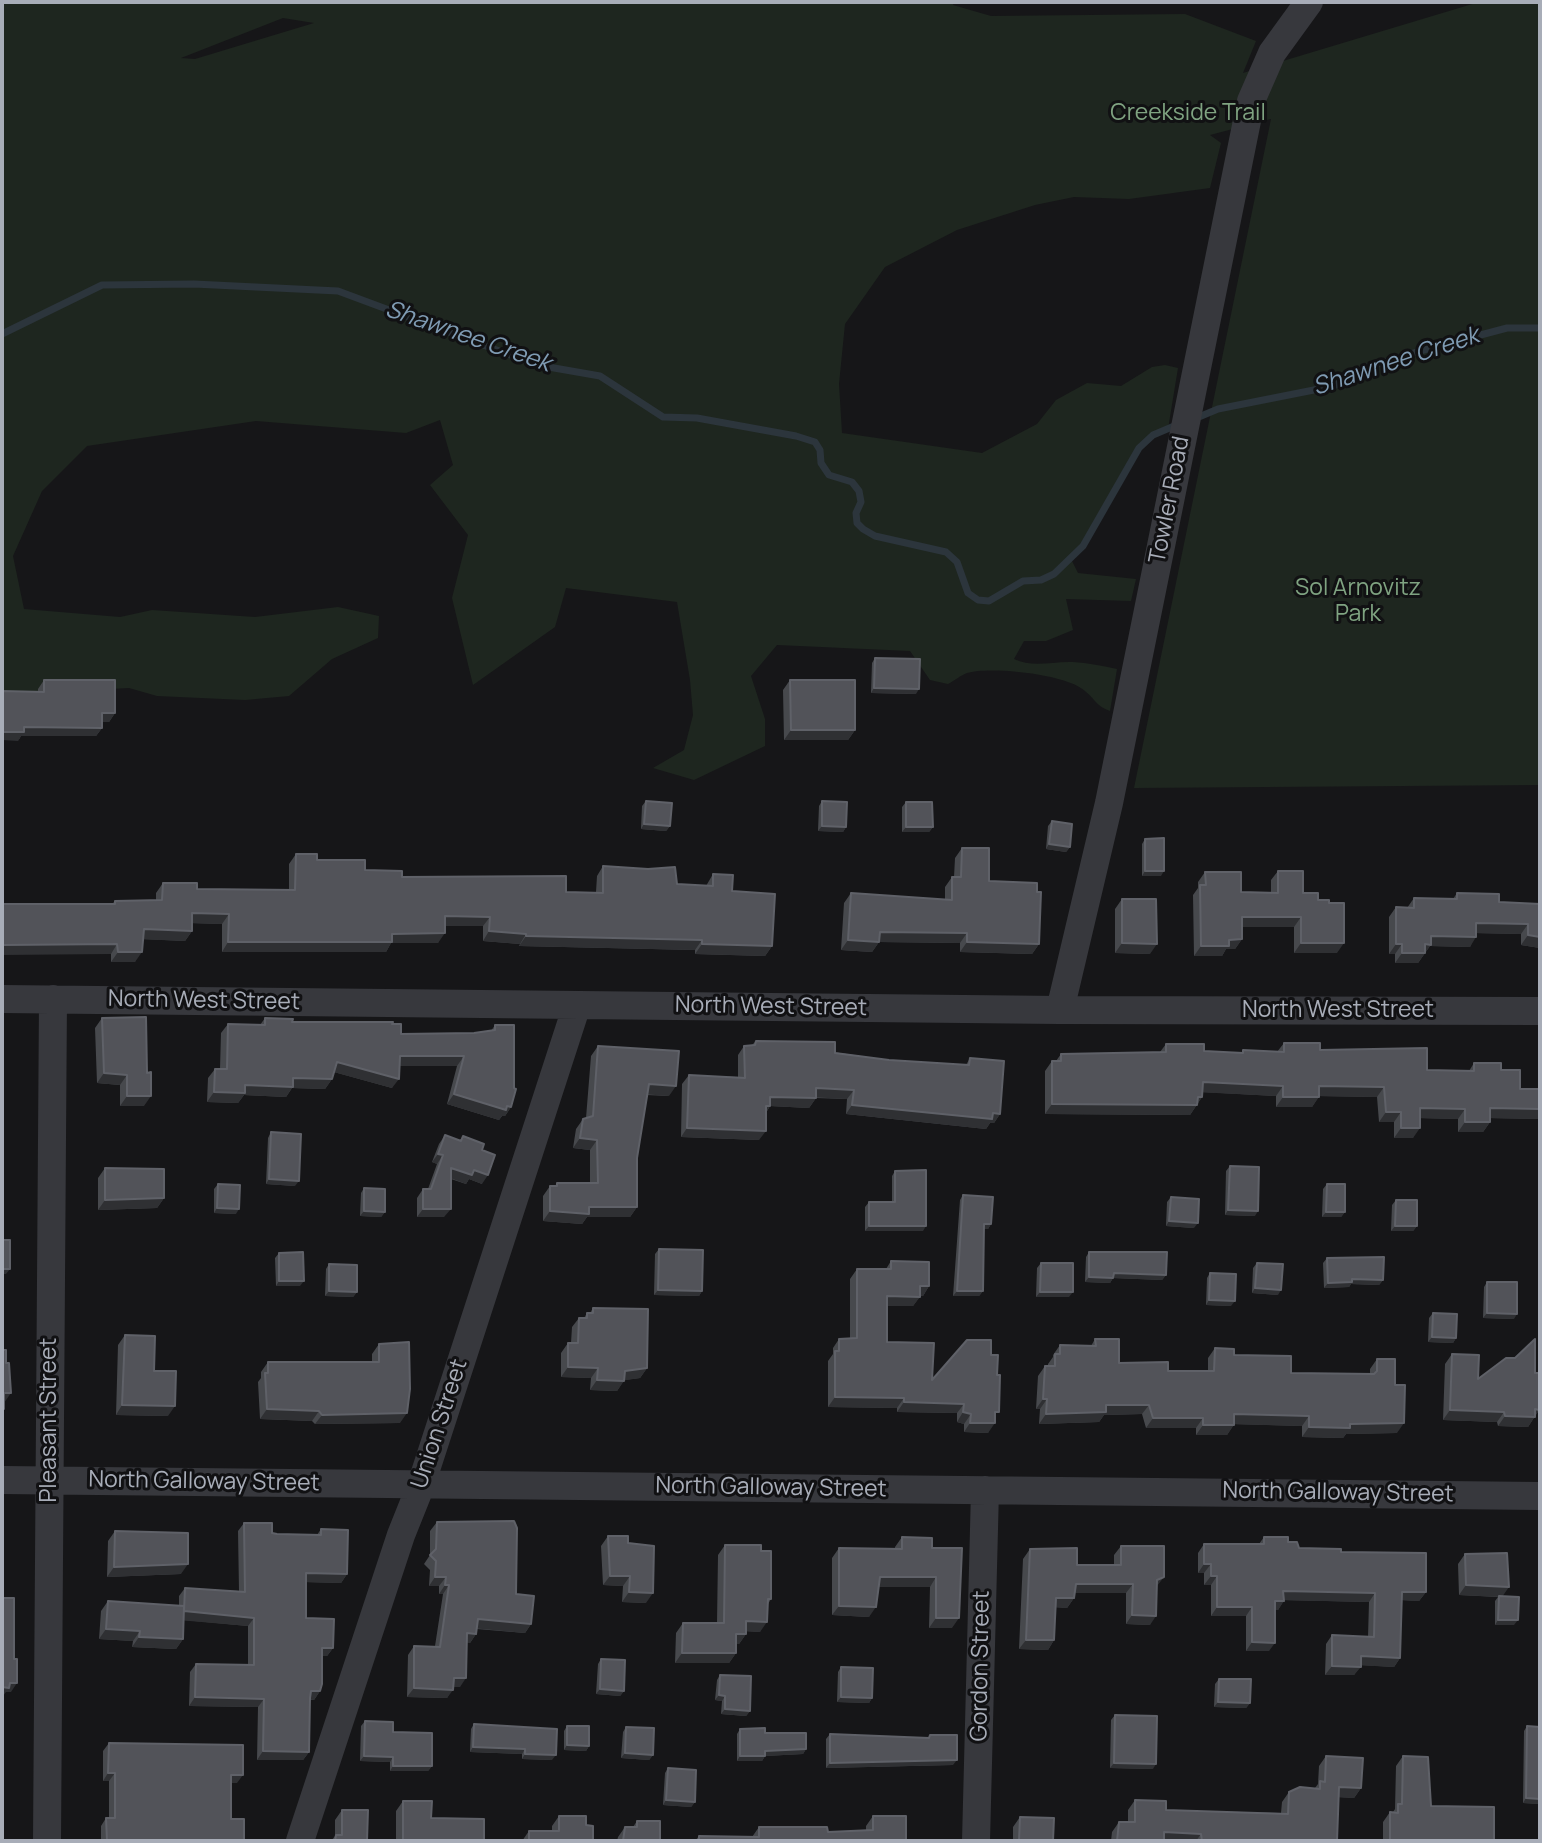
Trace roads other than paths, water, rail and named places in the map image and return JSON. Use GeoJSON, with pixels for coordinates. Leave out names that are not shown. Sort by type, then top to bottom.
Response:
{"type":"FeatureCollection","features":[{"type":"Feature","properties":{"kind":"street","name":"Towler Road"},"geometry":{"type":"LineString","coordinates":[[1060,1010],[1109,803],[1217,259],[1256,86],[1283,34],[1309,2]]}},
{"type":"Feature","properties":{"kind":"street","name":"North West Street"},"geometry":{"type":"LineString","coordinates":[[2,999],[1060,1010],[1540,1011]]}},
{"type":"Feature","properties":{"kind":"street","name":"Pleasant Street"},"geometry":{"type":"LineString","coordinates":[[47,1841],[53,999]]}},
{"type":"Feature","properties":{"kind":"street","name":"Union Street"},"geometry":{"type":"LineString","coordinates":[[300,1841],[421,1485],[577,1005]]}},
{"type":"Feature","properties":{"kind":"street","name":"North Galloway Street"},"geometry":{"type":"LineString","coordinates":[[2,1480],[1540,1496]]}},
{"type":"Feature","properties":{"kind":"street","name":"Gordon Street"},"geometry":{"type":"LineString","coordinates":[[976,1841],[985,1490]]}},
{"type":"Feature","properties":{"kind":"waterway","name":"Shawnee Creek"},"geometry":{"type":"LineString","coordinates":[[2,334],[102,285],[194,284],[338,291],[537,365],[600,376],[663,417],[697,418],[815,442],[820,450],[821,463],[829,475],[852,482],[859,491],[861,502],[856,513],[857,523],[863,529],[875,536],[946,552],[957,562],[968,593],[978,600],[989,601],[1023,581],[1041,580],[1054,574],[1083,546],[1139,448],[1153,435],[1179,424]]}},
{"type":"Feature","properties":{"kind":"waterway","name":"Shawnee Creek"},"geometry":{"type":"LineString","coordinates":[[1194,419],[1218,409],[1334,386],[1364,368],[1507,328],[1540,328]]}},
{"type":"Feature","properties":{"kind":"park label","name":"Creekside Trail"},"geometry":{"type":"Point","coordinates":[1188,114]}},
{"type":"Feature","properties":{"kind":"park label","name":"Sol Arnovitz Park"},"geometry":{"type":"Point","coordinates":[1358,602]}}]}
